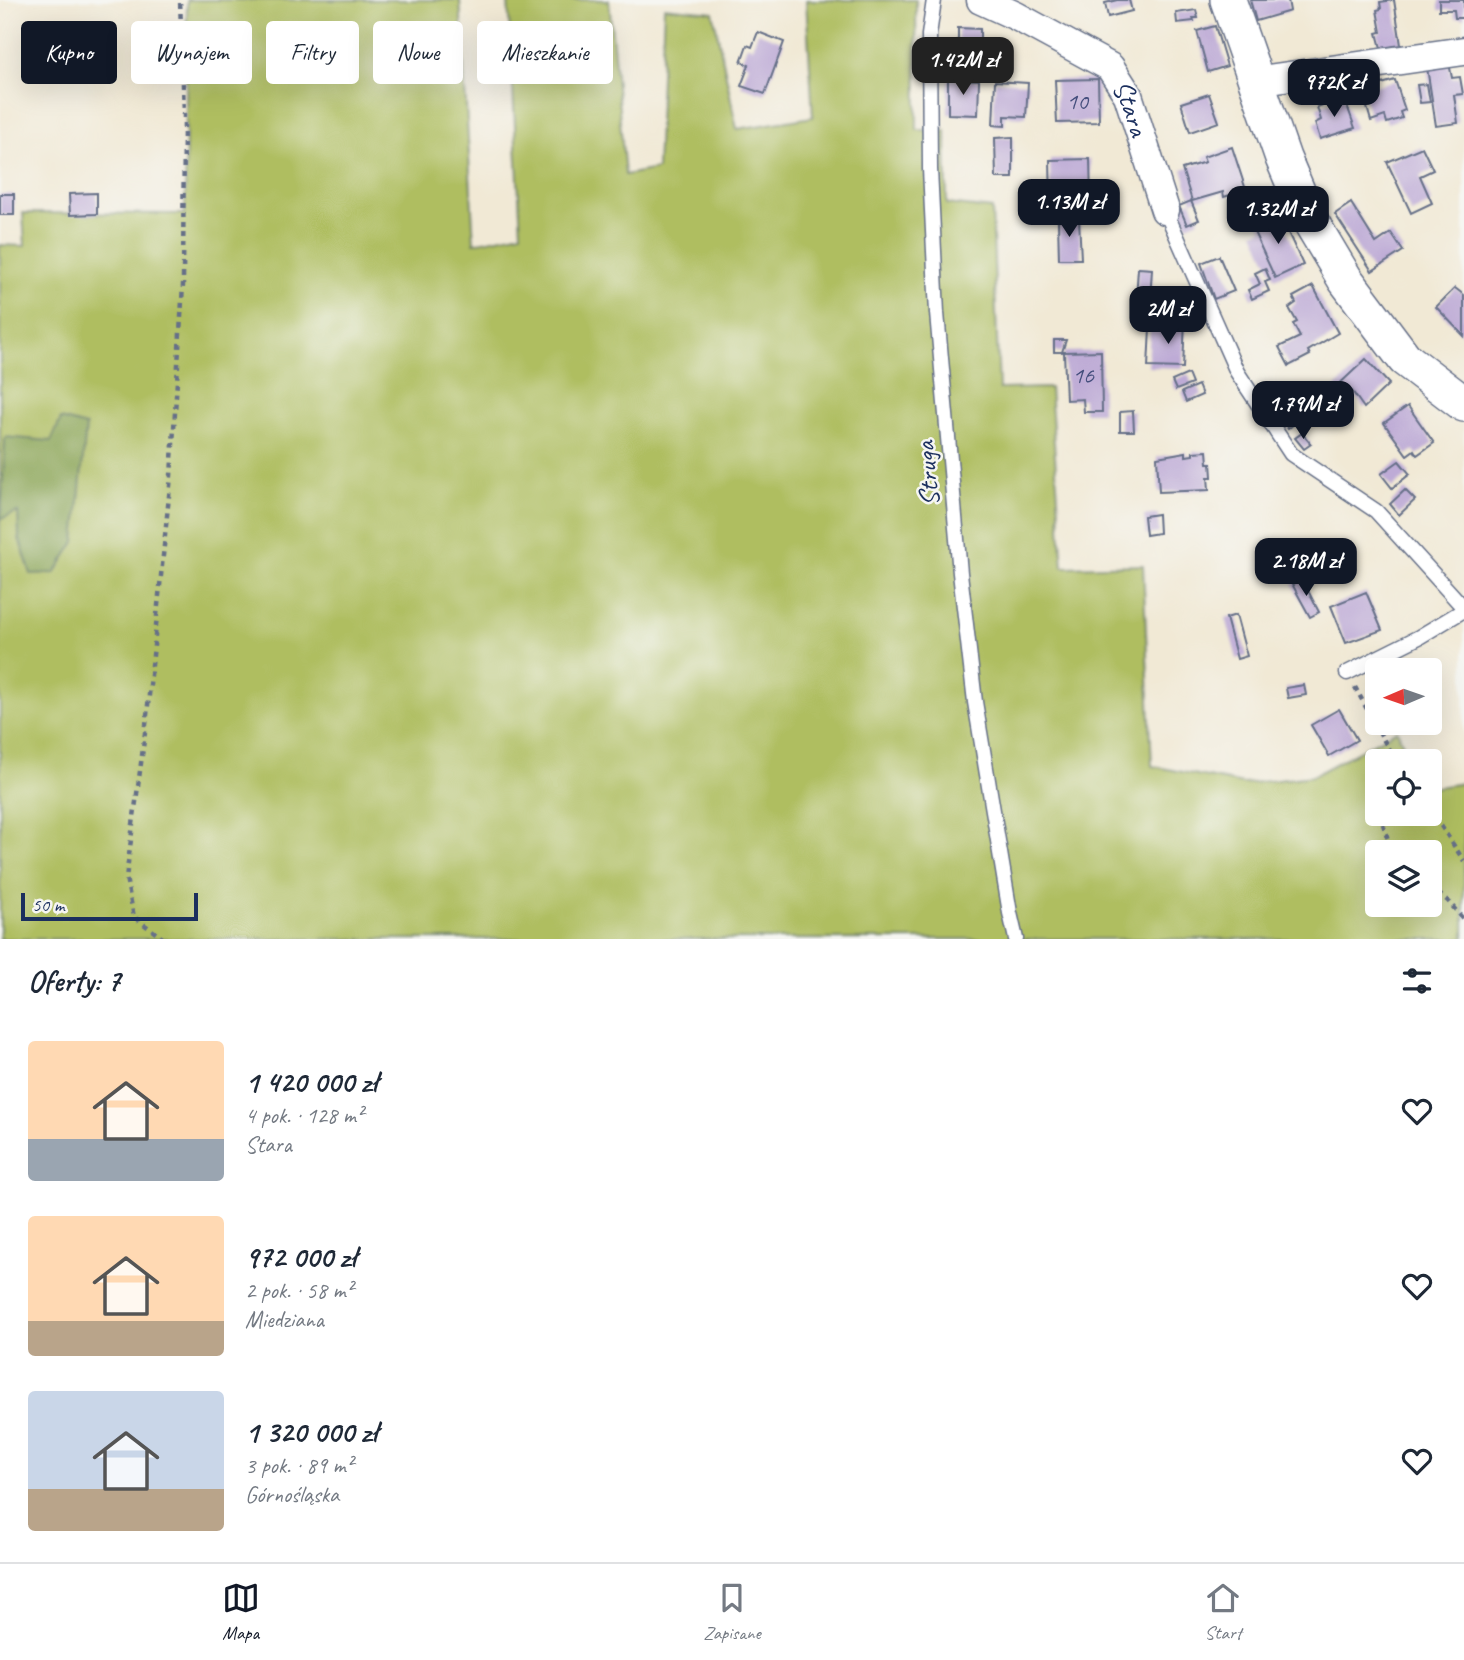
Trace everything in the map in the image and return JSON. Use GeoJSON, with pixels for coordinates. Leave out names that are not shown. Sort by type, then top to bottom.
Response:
{"type":"FeatureCollection","features":[{"type":"Feature","properties":{"kind":"street","name":"Stara"},"geometry":{"type":"LineString","coordinates":[[981,0],[1016,16],[1110,68],[1128,95],[1165,210]]}},
{"type":"Feature","properties":{"kind":"street"},"geometry":{"type":"LineString","coordinates":[[1228,0],[1283,159],[1308,217],[1345,279],[1405,359],[1464,404]]}},
{"type":"Feature","properties":{"kind":"street"},"geometry":{"type":"LineString","coordinates":[[1255,81],[1464,51]]}},
{"type":"Feature","properties":{"kind":"lane","name":"Struga"},"geometry":{"type":"LineString","coordinates":[[934,0],[929,35],[930,169],[937,313],[958,560],[975,702],[1016,939]]}},
{"type":"Feature","properties":{"kind":"lane"},"geometry":{"type":"LineString","coordinates":[[1165,210],[1237,372],[1291,454],[1376,511],[1464,609],[1419,637],[1347,673]]}},
{"type":"Feature","properties":{"kind":"path"},"geometry":{"type":"LineString","coordinates":[[164,939],[134,917],[126,878],[145,738],[169,489],[183,285],[184,114],[180,0]]}},
{"type":"Feature","properties":{"kind":"path"},"geometry":{"type":"LineString","coordinates":[[1347,673],[1389,749]]}},
{"type":"Feature","properties":{"kind":"path"},"geometry":{"type":"LineString","coordinates":[[1441,826],[1464,861]]}},
{"type":"Feature","properties":{"kind":"path"},"geometry":{"type":"LineString","coordinates":[[1442,896],[1464,920]]}},
{"type":"Feature","properties":{"kind":"green space"},"geometry":{"type":"Polygon","coordinates":[[[187,0],[460,0],[461,21],[373,21],[373,84],[463,84],[463,52],[474,243],[521,233],[513,84],[613,84],[613,44],[625,175],[657,169],[664,7],[713,12],[737,129],[813,117],[806,0],[916,0],[917,130],[946,130],[947,204],[992,209],[999,389],[1050,388],[1063,567],[1143,565],[1152,766],[1243,784],[1313,776],[1388,735],[1399,735],[1405,749],[1365,749],[1365,826],[1442,826],[1442,786],[1464,783],[1464,939],[0,939],[0,245],[25,246],[23,213],[185,214],[186,84],[252,84],[252,21],[187,21],[187,0]]]}},
{"type":"Feature","properties":{"kind":"green space"},"geometry":{"type":"Polygon","coordinates":[[[508,0],[609,0],[611,21],[509,21],[508,0]]]}},
{"type":"Feature","properties":{"kind":"green space"},"geometry":{"type":"Polygon","coordinates":[[[61,419],[86,426],[75,542],[55,573],[31,574],[19,538],[18,512],[1,519],[5,437],[51,441],[61,419]]]}},
{"type":"Feature","properties":{"kind":"building"},"geometry":{"type":"Polygon","coordinates":[[[1129,0],[1132,11],[1108,17],[1105,3],[1129,0]]]}},
{"type":"Feature","properties":{"kind":"building"},"geometry":{"type":"Polygon","coordinates":[[[1250,0],[1288,0],[1290,11],[1256,21],[1250,0]]]}},
{"type":"Feature","properties":{"kind":"building"},"geometry":{"type":"Polygon","coordinates":[[[1394,0],[1401,45],[1381,48],[1377,33],[1381,32],[1377,10],[1381,9],[1380,2],[1394,0]]]}},
{"type":"Feature","properties":{"kind":"building"},"geometry":{"type":"Polygon","coordinates":[[[1439,0],[1464,0],[1464,18],[1455,18],[1454,10],[1439,10],[1439,0]]]}},
{"type":"Feature","properties":{"kind":"building"},"geometry":{"type":"Polygon","coordinates":[[[1196,10],[1198,18],[1193,18],[1194,21],[1177,23],[1176,13],[1196,10]]]}},
{"type":"Feature","properties":{"kind":"building"},"geometry":{"type":"Polygon","coordinates":[[[1215,26],[1227,66],[1208,72],[1197,31],[1215,26]]]}},
{"type":"Feature","properties":{"kind":"building"},"geometry":{"type":"Polygon","coordinates":[[[958,28],[980,29],[980,43],[958,42],[958,28]]]}},
{"type":"Feature","properties":{"kind":"building"},"geometry":{"type":"Polygon","coordinates":[[[758,32],[784,42],[765,94],[741,86],[749,65],[741,62],[747,45],[752,47],[758,32]]]}},
{"type":"Feature","properties":{"kind":"building"},"geometry":{"type":"Polygon","coordinates":[[[1448,58],[1452,78],[1460,77],[1463,94],[1454,95],[1458,123],[1436,126],[1426,61],[1448,58]]]}},
{"type":"Feature","properties":{"kind":"building"},"geometry":{"type":"Polygon","coordinates":[[[948,79],[979,80],[978,115],[948,114],[948,79]]]}},
{"type":"Feature","properties":{"kind":"building"},"geometry":{"type":"Polygon","coordinates":[[[1098,79],[1099,122],[1057,123],[1055,80],[1098,79]]]}},
{"type":"Feature","properties":{"kind":"building"},"geometry":{"type":"Polygon","coordinates":[[[1395,80],[1405,110],[1400,112],[1402,118],[1387,123],[1385,116],[1371,121],[1362,90],[1395,80]]]}},
{"type":"Feature","properties":{"kind":"building"},"geometry":{"type":"Polygon","coordinates":[[[995,81],[1028,83],[1026,117],[1005,116],[1005,126],[993,125],[995,81]]]}},
{"type":"Feature","properties":{"kind":"building"},"geometry":{"type":"Polygon","coordinates":[[[1427,84],[1430,102],[1420,103],[1417,85],[1427,84]]]}},
{"type":"Feature","properties":{"kind":"building"},"geometry":{"type":"Polygon","coordinates":[[[1209,94],[1219,122],[1190,132],[1181,103],[1209,94]]]}},
{"type":"Feature","properties":{"kind":"building"},"geometry":{"type":"Polygon","coordinates":[[[1344,97],[1355,128],[1320,139],[1315,123],[1321,120],[1317,107],[1344,97]]]}},
{"type":"Feature","properties":{"kind":"building"},"geometry":{"type":"Polygon","coordinates":[[[1013,137],[1013,178],[996,178],[995,138],[1013,137]]]}},
{"type":"Feature","properties":{"kind":"building"},"geometry":{"type":"Polygon","coordinates":[[[1232,147],[1246,190],[1224,197],[1223,192],[1192,201],[1182,169],[1205,162],[1203,157],[1232,147]]]}},
{"type":"Feature","properties":{"kind":"building"},"geometry":{"type":"Polygon","coordinates":[[[1422,147],[1433,170],[1420,176],[1432,203],[1411,213],[1387,162],[1422,147]]]}},
{"type":"Feature","properties":{"kind":"building"},"geometry":{"type":"Polygon","coordinates":[[[1090,159],[1091,203],[1051,204],[1050,160],[1090,159]]]}},
{"type":"Feature","properties":{"kind":"building"},"geometry":{"type":"Polygon","coordinates":[[[97,193],[97,214],[70,215],[69,194],[97,193]]]}},
{"type":"Feature","properties":{"kind":"building"},"geometry":{"type":"Polygon","coordinates":[[[0,194],[14,194],[14,215],[0,215],[0,194]]]}},
{"type":"Feature","properties":{"kind":"building"},"geometry":{"type":"Polygon","coordinates":[[[1191,201],[1199,220],[1187,225],[1179,206],[1191,201]]]}},
{"type":"Feature","properties":{"kind":"building"},"geometry":{"type":"Polygon","coordinates":[[[1351,203],[1376,243],[1391,233],[1403,251],[1372,271],[1335,214],[1351,203]]]}},
{"type":"Feature","properties":{"kind":"building"},"geometry":{"type":"Polygon","coordinates":[[[1279,213],[1303,265],[1275,278],[1254,232],[1263,229],[1259,222],[1279,213]]]}},
{"type":"Feature","properties":{"kind":"building"},"geometry":{"type":"Polygon","coordinates":[[[1079,219],[1081,259],[1059,259],[1058,220],[1079,219]]]}},
{"type":"Feature","properties":{"kind":"building"},"geometry":{"type":"Polygon","coordinates":[[[1219,256],[1234,291],[1214,299],[1201,263],[1219,256]]]}},
{"type":"Feature","properties":{"kind":"building"},"geometry":{"type":"Polygon","coordinates":[[[1138,268],[1152,269],[1150,300],[1136,299],[1138,268]]]}},
{"type":"Feature","properties":{"kind":"building"},"geometry":{"type":"Polygon","coordinates":[[[1265,268],[1270,280],[1265,282],[1269,291],[1252,299],[1248,290],[1260,284],[1255,273],[1265,268]]]}},
{"type":"Feature","properties":{"kind":"building"},"geometry":{"type":"Polygon","coordinates":[[[1313,286],[1338,333],[1308,351],[1310,355],[1289,366],[1279,347],[1300,337],[1293,324],[1297,322],[1289,308],[1296,303],[1293,297],[1313,286]]]}},
{"type":"Feature","properties":{"kind":"building"},"geometry":{"type":"Polygon","coordinates":[[[1455,288],[1464,295],[1464,336],[1436,307],[1455,288]]]}},
{"type":"Feature","properties":{"kind":"building"},"geometry":{"type":"Polygon","coordinates":[[[1172,317],[1185,318],[1183,368],[1148,367],[1150,328],[1171,329],[1172,317]]]}},
{"type":"Feature","properties":{"kind":"building"},"geometry":{"type":"Polygon","coordinates":[[[1054,340],[1066,340],[1062,352],[1054,352],[1054,340]]]}},
{"type":"Feature","properties":{"kind":"building"},"geometry":{"type":"Polygon","coordinates":[[[1101,351],[1102,412],[1084,412],[1083,399],[1066,400],[1064,352],[1101,351]]]}},
{"type":"Feature","properties":{"kind":"building"},"geometry":{"type":"Polygon","coordinates":[[[1366,359],[1389,384],[1364,408],[1352,391],[1343,399],[1334,389],[1366,359]]]}},
{"type":"Feature","properties":{"kind":"building"},"geometry":{"type":"Polygon","coordinates":[[[1188,374],[1192,384],[1176,390],[1172,381],[1188,374]]]}},
{"type":"Feature","properties":{"kind":"building"},"geometry":{"type":"Polygon","coordinates":[[[1198,385],[1202,395],[1186,402],[1182,392],[1198,385]]]}},
{"type":"Feature","properties":{"kind":"building"},"geometry":{"type":"Polygon","coordinates":[[[1301,405],[1308,412],[1288,429],[1282,420],[1301,405]]]}},
{"type":"Feature","properties":{"kind":"building"},"geometry":{"type":"Polygon","coordinates":[[[1408,406],[1434,443],[1417,455],[1414,450],[1407,455],[1384,423],[1408,406]]]}},
{"type":"Feature","properties":{"kind":"building"},"geometry":{"type":"Polygon","coordinates":[[[1133,411],[1134,431],[1120,431],[1120,412],[1133,411]]]}},
{"type":"Feature","properties":{"kind":"building"},"geometry":{"type":"Polygon","coordinates":[[[1302,433],[1311,444],[1304,449],[1295,438],[1302,433]]]}},
{"type":"Feature","properties":{"kind":"building"},"geometry":{"type":"Polygon","coordinates":[[[1207,451],[1212,477],[1208,477],[1209,490],[1159,492],[1157,457],[1186,452],[1186,456],[1193,455],[1193,452],[1207,451]]]}},
{"type":"Feature","properties":{"kind":"building"},"geometry":{"type":"Polygon","coordinates":[[[1399,461],[1410,474],[1392,488],[1381,474],[1399,461]]]}},
{"type":"Feature","properties":{"kind":"building"},"geometry":{"type":"Polygon","coordinates":[[[1405,490],[1415,500],[1399,515],[1390,504],[1405,490]]]}},
{"type":"Feature","properties":{"kind":"building"},"geometry":{"type":"Polygon","coordinates":[[[1158,514],[1159,533],[1146,535],[1144,516],[1158,514]]]}},
{"type":"Feature","properties":{"kind":"building"},"geometry":{"type":"Polygon","coordinates":[[[1302,579],[1319,612],[1310,617],[1292,584],[1302,579]]]}},
{"type":"Feature","properties":{"kind":"building"},"geometry":{"type":"Polygon","coordinates":[[[1366,592],[1382,630],[1346,643],[1331,606],[1366,592]]]}},
{"type":"Feature","properties":{"kind":"building"},"geometry":{"type":"Polygon","coordinates":[[[1236,615],[1247,656],[1237,659],[1226,618],[1236,615]]]}},
{"type":"Feature","properties":{"kind":"building"},"geometry":{"type":"Polygon","coordinates":[[[1304,685],[1306,695],[1288,698],[1286,688],[1304,685]]]}},
{"type":"Feature","properties":{"kind":"building"},"geometry":{"type":"Polygon","coordinates":[[[1339,709],[1357,740],[1329,756],[1311,725],[1339,709]]]}}]}
